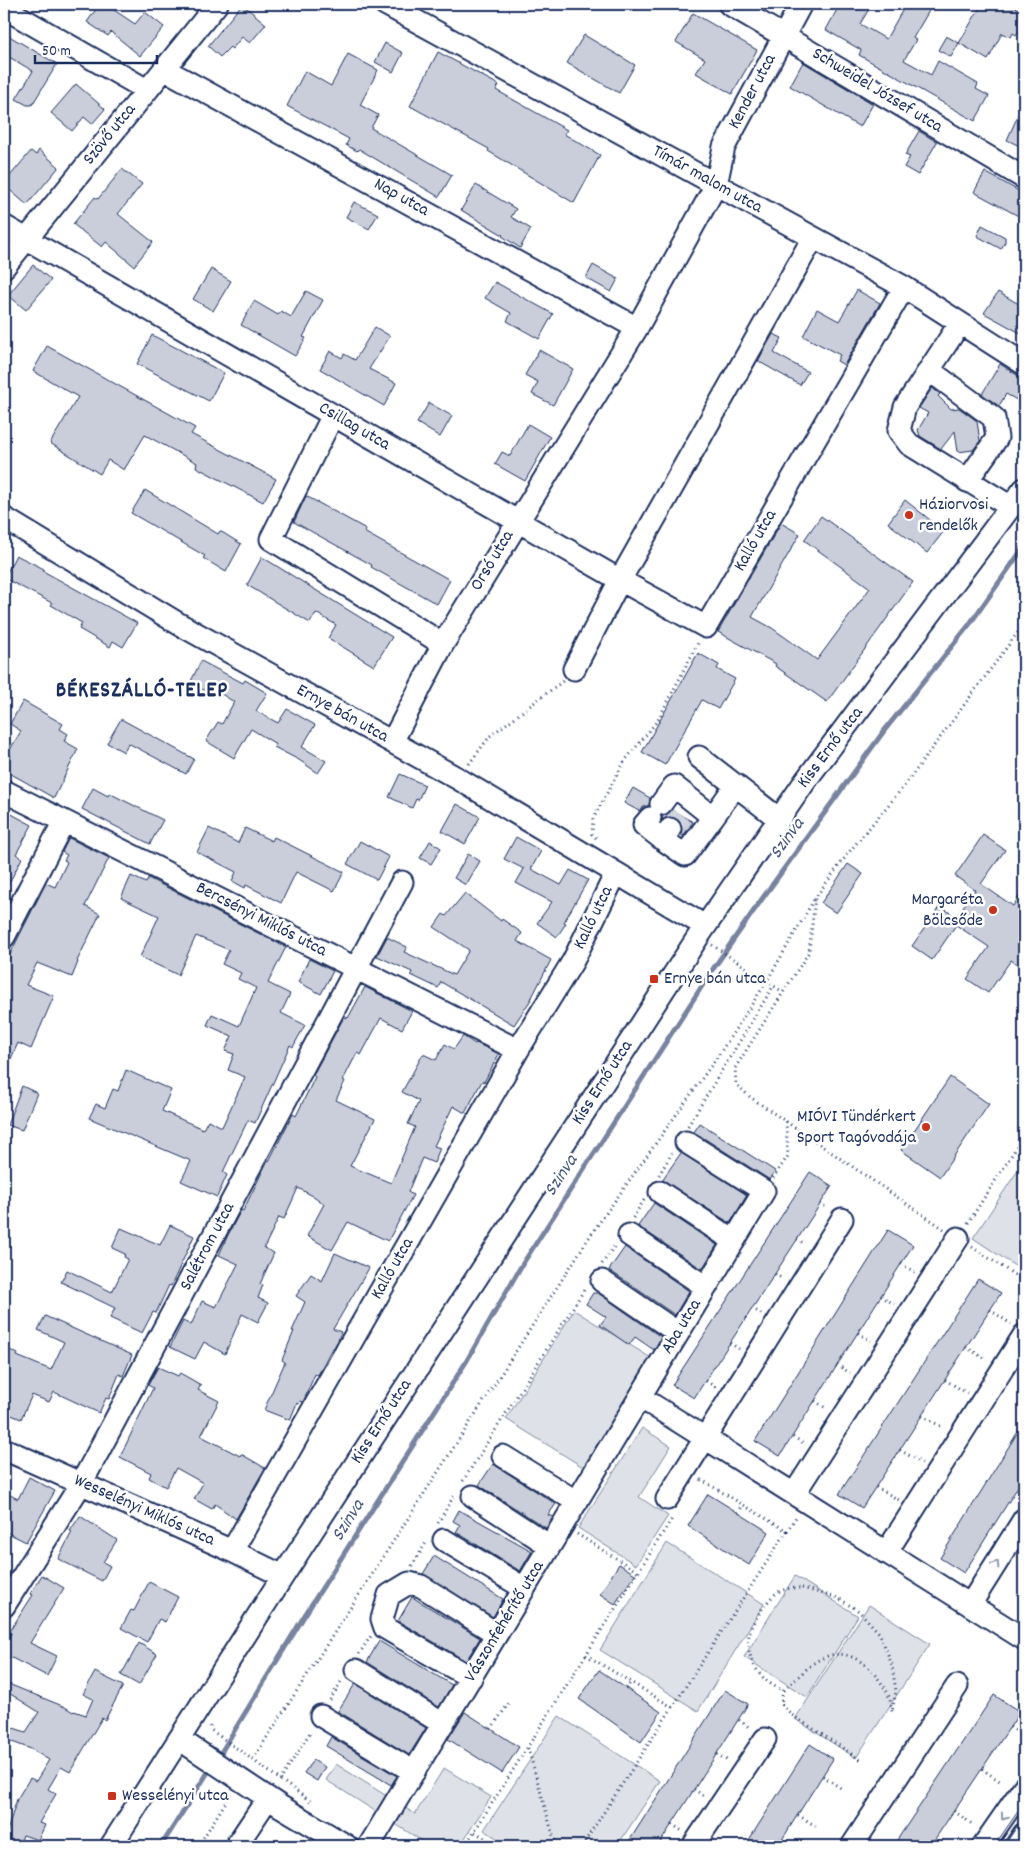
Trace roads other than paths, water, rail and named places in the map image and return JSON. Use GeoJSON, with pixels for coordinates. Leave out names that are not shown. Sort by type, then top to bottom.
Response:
{"type":"FeatureCollection","features":[{"type":"Feature","properties":{"kind":"street","name":"Szövő utca"},"geometry":{"type":"LineString","coordinates":[[4,267],[218,4]]}},
{"type":"Feature","properties":{"kind":"street","name":"Tímár malom utca"},"geometry":{"type":"LineString","coordinates":[[385,4],[904,287],[1024,364]]}},
{"type":"Feature","properties":{"kind":"street","name":"Schweidel József utca"},"geometry":{"type":"LineString","coordinates":[[729,4],[1024,178]]}},
{"type":"Feature","properties":{"kind":"street","name":"Kender utca"},"geometry":{"type":"LineString","coordinates":[[716,185],[724,146],[801,4]]}},
{"type":"Feature","properties":{"kind":"street"},"geometry":{"type":"LineString","coordinates":[[4,8],[147,90]]}},
{"type":"Feature","properties":{"kind":"street","name":"Nap utca"},"geometry":{"type":"LineString","coordinates":[[164,69],[637,328]]}},
{"type":"Feature","properties":{"kind":"street","name":"Orsó utca"},"geometry":{"type":"LineString","coordinates":[[392,742],[443,644],[637,328],[716,185]]}},
{"type":"Feature","properties":{"kind":"street","name":"Csillag utca"},"geometry":{"type":"LineString","coordinates":[[4,226],[620,580],[706,627]]}},
{"type":"Feature","properties":{"kind":"street"},"geometry":{"type":"LineString","coordinates":[[574,669],[620,580],[813,238]]}},
{"type":"Feature","properties":{"kind":"street","name":"Kalló utca"},"geometry":{"type":"LineString","coordinates":[[706,627],[904,287]]}},
{"type":"Feature","properties":{"kind":"street"},"geometry":{"type":"LineString","coordinates":[[960,323],[905,407],[899,431],[909,444],[1011,507]]}},
{"type":"Feature","properties":{"kind":"street"},"geometry":{"type":"LineString","coordinates":[[930,370],[994,418],[997,438],[967,480]]}},
{"type":"Feature","properties":{"kind":"street"},"geometry":{"type":"LineString","coordinates":[[333,415],[271,539],[443,644]]}},
{"type":"Feature","properties":{"kind":"street","name":"Kiss Ernő utca"},"geometry":{"type":"LineString","coordinates":[[111,1846],[283,1576],[705,926],[779,819],[1024,488]]}},
{"type":"Feature","properties":{"kind":"street","name":"Ernye bán utca"},"geometry":{"type":"LineString","coordinates":[[4,518],[179,624],[458,778],[705,926]]}},
{"type":"Feature","properties":{"kind":"street"},"geometry":{"type":"LineString","coordinates":[[699,757],[779,819]]}},
{"type":"Feature","properties":{"kind":"street"},"geometry":{"type":"LineString","coordinates":[[713,817],[676,820],[644,825],[674,786],[676,820],[685,855],[713,817],[736,785]]}},
{"type":"Feature","properties":{"kind":"street","name":"Bercsényi Miklós utca"},"geometry":{"type":"LineString","coordinates":[[4,791],[518,1050]]}},
{"type":"Feature","properties":{"kind":"street"},"geometry":{"type":"LineString","coordinates":[[4,937],[64,821]]}},
{"type":"Feature","properties":{"kind":"street","name":"Kalló utca"},"geometry":{"type":"LineString","coordinates":[[232,1551],[518,1050],[573,961],[616,873]]}},
{"type":"Feature","properties":{"kind":"street","name":"Salétrom utca"},"geometry":{"type":"LineString","coordinates":[[4,1606],[82,1484],[402,882]]}},
{"type":"Feature","properties":{"kind":"street","name":"Aba utca"},"geometry":{"type":"LineString","coordinates":[[640,1397],[764,1191],[685,1137]]}},
{"type":"Feature","properties":{"kind":"street"},"geometry":{"type":"LineString","coordinates":[[660,1192],[734,1241]]}},
{"type":"Feature","properties":{"kind":"street"},"geometry":{"type":"LineString","coordinates":[[672,1504],[704,1438],[842,1219]]}},
{"type":"Feature","properties":{"kind":"street"},"geometry":{"type":"LineString","coordinates":[[629,1235],[706,1288]]}},
{"type":"Feature","properties":{"kind":"street"},"geometry":{"type":"LineString","coordinates":[[794,1494],[958,1238]]}},
{"type":"Feature","properties":{"kind":"street"},"geometry":{"type":"LineString","coordinates":[[602,1281],[678,1332]]}},
{"type":"Feature","properties":{"kind":"street"},"geometry":{"type":"LineString","coordinates":[[886,1552],[982,1402],[1002,1369],[1021,1331]]}},
{"type":"Feature","properties":{"kind":"street"},"geometry":{"type":"LineString","coordinates":[[640,1397],[1024,1639]]}},
{"type":"Feature","properties":{"kind":"street","name":"Vászonfehérítő utca"},"geometry":{"type":"LineString","coordinates":[[369,1846],[640,1397]]}},
{"type":"Feature","properties":{"kind":"street","name":"Wesselényi Miklós utca"},"geometry":{"type":"LineString","coordinates":[[4,1449],[232,1551],[283,1576]]}},
{"type":"Feature","properties":{"kind":"street"},"geometry":{"type":"LineString","coordinates":[[503,1456],[577,1502]]}},
{"type":"Feature","properties":{"kind":"street"},"geometry":{"type":"LineString","coordinates":[[473,1496],[550,1546]]}},
{"type":"Feature","properties":{"kind":"street"},"geometry":{"type":"LineString","coordinates":[[970,1605],[1024,1519]]}},
{"type":"Feature","properties":{"kind":"street"},"geometry":{"type":"LineString","coordinates":[[438,1533],[524,1588]]}},
{"type":"Feature","properties":{"kind":"street"},"geometry":{"type":"LineString","coordinates":[[471,1678],[385,1628],[382,1619],[389,1595],[409,1583],[422,1586],[497,1634]]}},
{"type":"Feature","properties":{"kind":"street"},"geometry":{"type":"LineString","coordinates":[[356,1670],[443,1724]]}},
{"type":"Feature","properties":{"kind":"street"},"geometry":{"type":"LineString","coordinates":[[852,1846],[956,1686]]}},
{"type":"Feature","properties":{"kind":"street"},"geometry":{"type":"LineString","coordinates":[[321,1716],[414,1772]]}},
{"type":"Feature","properties":{"kind":"street"},"geometry":{"type":"LineString","coordinates":[[179,1739],[199,1751],[234,1784],[268,1798],[347,1846]]}},
{"type":"Feature","properties":{"kind":"street"},"geometry":{"type":"LineString","coordinates":[[693,1846],[765,1739]]}},
{"type":"Feature","properties":{"kind":"street"},"geometry":{"type":"LineString","coordinates":[[983,1846],[1024,1787]]}},
{"type":"Feature","properties":{"kind":"street"},"geometry":{"type":"LineString","coordinates":[[236,1846],[268,1798]]}},
{"type":"Feature","properties":{"kind":"street"},"geometry":{"type":"LineString","coordinates":[[1016,1846],[1024,1834]]}},
{"type":"Feature","properties":{"kind":"waterway","name":"Szinva"},"geometry":{"type":"LineString","coordinates":[[217,1759],[303,1618],[466,1362],[520,1268],[713,969],[884,731],[969,625],[1024,547]]}},
{"type":"Feature","properties":{"kind":"waterway","name":"Szinva"},"geometry":{"type":"LineString","coordinates":[[161,1846],[212,1766]]}},
{"type":"Feature","properties":{"kind":"tunnel"},"geometry":{"type":"LineString","coordinates":[[670,829],[680,814]]}},
{"type":"Feature","properties":{"kind":"tram line"},"geometry":{"type":"LineString","coordinates":[[994,1846],[1024,1803]]}},
{"type":"Feature","properties":{"kind":"tram line"},"geometry":{"type":"LineString","coordinates":[[1008,1840],[1024,1816]]}},
{"type":"Feature","properties":{"kind":"place","name":"Háziorvosi rendelők"},"geometry":{"type":"Point","coordinates":[909,515]}},
{"type":"Feature","properties":{"kind":"place","name":"Margaréta Bölcsőde"},"geometry":{"type":"Point","coordinates":[993,910]}},
{"type":"Feature","properties":{"kind":"place","name":"Ernye bán utca"},"geometry":{"type":"Point","coordinates":[654,979]}},
{"type":"Feature","properties":{"kind":"place","name":"MIÓVI Tündérkert Sport Tagóvodája"},"geometry":{"type":"Point","coordinates":[926,1127]}},
{"type":"Feature","properties":{"kind":"place","name":"Wesselényi utca"},"geometry":{"type":"Point","coordinates":[112,1796]}},
{"type":"Feature","properties":{"kind":"district","name":"BÉKESZÁLLÓ-TELEP"},"geometry":{"type":"Point","coordinates":[142,691]}}]}
